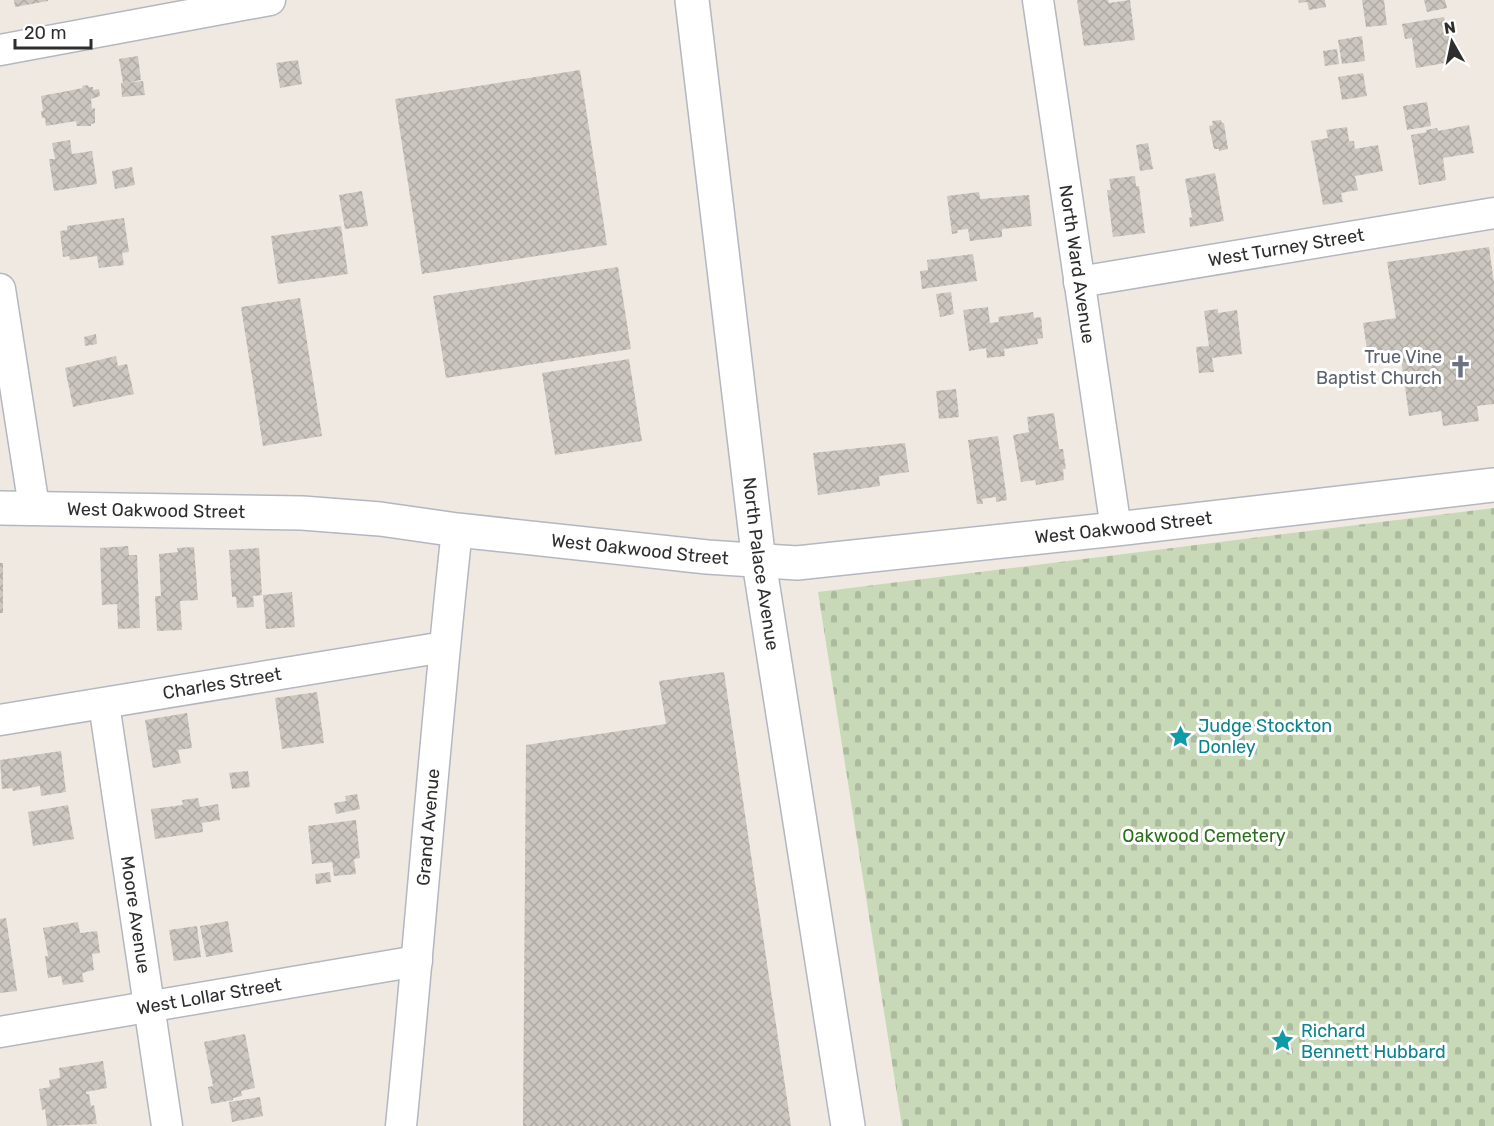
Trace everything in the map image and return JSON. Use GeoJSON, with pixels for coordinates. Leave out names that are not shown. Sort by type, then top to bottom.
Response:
{"type":"FeatureCollection","features":[{"type":"Feature","properties":{"kind":"street"},"geometry":{"type":"LineString","coordinates":[[0,50],[270,0]]}},
{"type":"Feature","properties":{"kind":"street","name":"North Ward Avenue"},"geometry":{"type":"LineString","coordinates":[[1038,0],[1116,529]]}},
{"type":"Feature","properties":{"kind":"street","name":"North Palace Avenue"},"geometry":{"type":"LineString","coordinates":[[696,1],[759,562],[848,1126]]}},
{"type":"Feature","properties":{"kind":"street","name":"West Turney Street"},"geometry":{"type":"LineString","coordinates":[[1079,282],[1494,213]]}},
{"type":"Feature","properties":{"kind":"street"},"geometry":{"type":"LineString","coordinates":[[0,289],[34,507]]}},
{"type":"Feature","properties":{"kind":"street","name":"West Oakwood Street"},"geometry":{"type":"LineString","coordinates":[[0,508],[302,513],[380,519],[457,530],[797,564],[1494,485]]}},
{"type":"Feature","properties":{"kind":"street","name":"Grand Avenue"},"geometry":{"type":"LineString","coordinates":[[401,1126],[444,647],[457,530]]}},
{"type":"Feature","properties":{"kind":"street","name":"Charles Street"},"geometry":{"type":"LineString","coordinates":[[0,720],[444,647]]}},
{"type":"Feature","properties":{"kind":"street","name":"Moore Avenue"},"geometry":{"type":"LineString","coordinates":[[104,704],[167,1126]]}},
{"type":"Feature","properties":{"kind":"street","name":"West Lollar Street"},"geometry":{"type":"LineString","coordinates":[[0,1032],[417,961]]}},
{"type":"Feature","properties":{"kind":"green space","name":"Oakwood Cemetery"},"geometry":{"type":"Polygon","coordinates":[[[1494,508],[1494,1126],[902,1126],[818,592],[1494,508]]]}},
{"type":"Feature","properties":{"kind":"building"},"geometry":{"type":"Polygon","coordinates":[[[14,0],[48,0],[48,1],[15,7],[14,0]]]}},
{"type":"Feature","properties":{"kind":"building"},"geometry":{"type":"Polygon","coordinates":[[[1077,0],[1108,0],[1109,3],[1130,0],[1135,40],[1084,46],[1077,0]]]}},
{"type":"Feature","properties":{"kind":"building"},"geometry":{"type":"Polygon","coordinates":[[[1298,0],[1325,0],[1326,7],[1309,10],[1307,2],[1299,3],[1298,0]]]}},
{"type":"Feature","properties":{"kind":"building"},"geometry":{"type":"Polygon","coordinates":[[[1362,0],[1384,0],[1387,25],[1366,27],[1362,0]]]}},
{"type":"Feature","properties":{"kind":"building"},"geometry":{"type":"Polygon","coordinates":[[[1424,0],[1445,0],[1447,8],[1427,12],[1424,0]]]}},
{"type":"Feature","properties":{"kind":"building"},"geometry":{"type":"Polygon","coordinates":[[[1444,17],[1446,30],[1452,29],[1455,47],[1449,48],[1451,62],[1416,68],[1412,38],[1405,39],[1402,24],[1444,17]]]}},
{"type":"Feature","properties":{"kind":"building"},"geometry":{"type":"Polygon","coordinates":[[[1362,36],[1365,61],[1342,64],[1338,40],[1362,36]]]}},
{"type":"Feature","properties":{"kind":"building"},"geometry":{"type":"Polygon","coordinates":[[[1337,49],[1339,64],[1325,66],[1323,51],[1337,49]]]}},
{"type":"Feature","properties":{"kind":"building"},"geometry":{"type":"Polygon","coordinates":[[[138,56],[141,80],[127,83],[143,81],[145,95],[122,97],[121,83],[123,83],[119,59],[138,56]]]}},
{"type":"Feature","properties":{"kind":"building"},"geometry":{"type":"Polygon","coordinates":[[[298,60],[302,84],[280,88],[276,63],[298,60]]]}},
{"type":"Feature","properties":{"kind":"building"},"geometry":{"type":"Polygon","coordinates":[[[580,70],[607,245],[422,274],[395,99],[580,70]]]}},
{"type":"Feature","properties":{"kind":"building"},"geometry":{"type":"Polygon","coordinates":[[[1363,73],[1367,96],[1342,100],[1338,77],[1363,73]]]}},
{"type":"Feature","properties":{"kind":"building"},"geometry":{"type":"Polygon","coordinates":[[[88,85],[93,87],[93,90],[99,89],[100,96],[91,99],[92,109],[95,108],[95,123],[91,126],[77,126],[76,121],[46,126],[45,118],[42,118],[41,96],[88,85]]]}},
{"type":"Feature","properties":{"kind":"building"},"geometry":{"type":"Polygon","coordinates":[[[1427,102],[1431,126],[1407,130],[1403,106],[1427,102]]]}},
{"type":"Feature","properties":{"kind":"building"},"geometry":{"type":"Polygon","coordinates":[[[1221,120],[1224,123],[1228,149],[1219,151],[1219,149],[1214,149],[1209,126],[1213,125],[1212,121],[1221,120]]]}},
{"type":"Feature","properties":{"kind":"building"},"geometry":{"type":"Polygon","coordinates":[[[1469,125],[1474,153],[1443,158],[1446,180],[1419,185],[1411,135],[1437,128],[1438,131],[1469,125]]]}},
{"type":"Feature","properties":{"kind":"building"},"geometry":{"type":"Polygon","coordinates":[[[1347,127],[1349,141],[1354,141],[1355,149],[1378,145],[1383,171],[1355,176],[1358,190],[1341,193],[1343,202],[1323,205],[1311,141],[1328,138],[1326,130],[1347,127]]]}},
{"type":"Feature","properties":{"kind":"building"},"geometry":{"type":"Polygon","coordinates":[[[70,140],[72,154],[92,151],[97,184],[54,191],[49,159],[55,159],[52,143],[70,140]]]}},
{"type":"Feature","properties":{"kind":"building"},"geometry":{"type":"Polygon","coordinates":[[[1148,143],[1153,169],[1140,171],[1136,145],[1148,143]]]}},
{"type":"Feature","properties":{"kind":"building"},"geometry":{"type":"Polygon","coordinates":[[[132,167],[135,185],[115,189],[112,171],[132,167]]]}},
{"type":"Feature","properties":{"kind":"building"},"geometry":{"type":"Polygon","coordinates":[[[1215,173],[1224,221],[1190,227],[1189,218],[1192,217],[1185,179],[1215,173]]]}},
{"type":"Feature","properties":{"kind":"building"},"geometry":{"type":"Polygon","coordinates":[[[1135,176],[1136,186],[1139,186],[1145,233],[1113,237],[1107,190],[1111,190],[1109,179],[1135,176]]]}},
{"type":"Feature","properties":{"kind":"building"},"geometry":{"type":"Polygon","coordinates":[[[362,191],[368,226],[345,229],[339,195],[362,191]]]}},
{"type":"Feature","properties":{"kind":"building"},"geometry":{"type":"Polygon","coordinates":[[[979,192],[980,199],[1029,195],[1032,226],[1002,229],[1002,237],[970,241],[968,229],[957,230],[958,233],[952,234],[947,196],[979,192]]]}},
{"type":"Feature","properties":{"kind":"building"},"geometry":{"type":"Polygon","coordinates":[[[124,218],[129,252],[122,253],[124,265],[99,268],[97,256],[70,260],[69,256],[63,257],[60,231],[67,230],[67,226],[124,218]]]}},
{"type":"Feature","properties":{"kind":"building"},"geometry":{"type":"Polygon","coordinates":[[[341,226],[348,274],[278,284],[271,236],[341,226]]]}},
{"type":"Feature","properties":{"kind":"building"},"geometry":{"type":"Polygon","coordinates":[[[1489,247],[1494,283],[1494,404],[1477,406],[1479,421],[1443,426],[1441,411],[1409,416],[1400,351],[1368,356],[1363,323],[1396,318],[1387,262],[1489,247]]]}},
{"type":"Feature","properties":{"kind":"building"},"geometry":{"type":"Polygon","coordinates":[[[973,254],[977,281],[922,289],[920,271],[928,270],[927,260],[973,254]]]}},
{"type":"Feature","properties":{"kind":"building"},"geometry":{"type":"Polygon","coordinates":[[[618,267],[631,349],[446,378],[433,296],[618,267]]]}},
{"type":"Feature","properties":{"kind":"building"},"geometry":{"type":"Polygon","coordinates":[[[951,292],[954,314],[940,317],[936,294],[951,292]]]}},
{"type":"Feature","properties":{"kind":"building"},"geometry":{"type":"Polygon","coordinates":[[[300,298],[322,436],[263,446],[241,307],[300,298]]]}},
{"type":"Feature","properties":{"kind":"building"},"geometry":{"type":"Polygon","coordinates":[[[988,307],[990,323],[999,322],[998,317],[1033,312],[1034,318],[1041,317],[1043,338],[1037,339],[1038,344],[1004,349],[1005,356],[987,358],[986,348],[969,351],[963,310],[988,307]]]}},
{"type":"Feature","properties":{"kind":"building"},"geometry":{"type":"Polygon","coordinates":[[[1218,309],[1218,313],[1237,310],[1242,354],[1212,358],[1214,372],[1199,373],[1196,347],[1209,346],[1204,311],[1218,309]]]}},
{"type":"Feature","properties":{"kind":"building"},"geometry":{"type":"Polygon","coordinates":[[[96,334],[97,344],[85,346],[84,337],[96,334]]]}},
{"type":"Feature","properties":{"kind":"building"},"geometry":{"type":"Polygon","coordinates":[[[116,356],[118,366],[127,364],[134,394],[73,407],[65,368],[116,356]]]}},
{"type":"Feature","properties":{"kind":"building"},"geometry":{"type":"Polygon","coordinates":[[[629,359],[642,441],[555,455],[542,373],[629,359]]]}},
{"type":"Feature","properties":{"kind":"building"},"geometry":{"type":"Polygon","coordinates":[[[956,389],[959,417],[939,419],[936,391],[956,389]]]}},
{"type":"Feature","properties":{"kind":"building"},"geometry":{"type":"Polygon","coordinates":[[[1054,413],[1059,449],[1063,449],[1066,469],[1063,469],[1064,480],[1036,485],[1035,480],[1021,482],[1013,435],[1029,432],[1027,417],[1054,413]]]}},
{"type":"Feature","properties":{"kind":"building"},"geometry":{"type":"Polygon","coordinates":[[[998,436],[1007,500],[996,502],[996,497],[982,499],[983,504],[977,504],[968,440],[998,436]]]}},
{"type":"Feature","properties":{"kind":"building"},"geometry":{"type":"Polygon","coordinates":[[[905,443],[909,472],[879,476],[880,486],[818,495],[813,453],[905,443]]]}},
{"type":"Feature","properties":{"kind":"building"},"geometry":{"type":"Polygon","coordinates":[[[128,546],[129,555],[137,555],[140,628],[118,629],[117,604],[102,605],[100,548],[128,546]]]}},
{"type":"Feature","properties":{"kind":"building"},"geometry":{"type":"Polygon","coordinates":[[[194,547],[198,600],[180,601],[182,630],[157,631],[155,596],[161,596],[159,554],[178,552],[177,548],[194,547]]]}},
{"type":"Feature","properties":{"kind":"building"},"geometry":{"type":"Polygon","coordinates":[[[259,548],[262,595],[253,596],[254,607],[237,608],[236,597],[232,597],[229,550],[259,548]]]}},
{"type":"Feature","properties":{"kind":"building"},"geometry":{"type":"Polygon","coordinates":[[[0,563],[3,563],[3,613],[0,613],[0,563]]]}},
{"type":"Feature","properties":{"kind":"building"},"geometry":{"type":"Polygon","coordinates":[[[292,592],[295,627],[266,629],[263,595],[292,592]]]}},
{"type":"Feature","properties":{"kind":"building"},"geometry":{"type":"Polygon","coordinates":[[[724,672],[791,1126],[523,1126],[526,745],[666,724],[659,681],[724,672]]]}},
{"type":"Feature","properties":{"kind":"building"},"geometry":{"type":"Polygon","coordinates":[[[317,692],[324,743],[282,749],[275,698],[317,692]]]}},
{"type":"Feature","properties":{"kind":"building"},"geometry":{"type":"Polygon","coordinates":[[[187,713],[192,748],[178,750],[181,763],[153,768],[145,720],[187,713]]]}},
{"type":"Feature","properties":{"kind":"building"},"geometry":{"type":"Polygon","coordinates":[[[61,751],[66,792],[41,796],[40,786],[13,791],[12,788],[2,789],[0,760],[61,751]]]}},
{"type":"Feature","properties":{"kind":"building"},"geometry":{"type":"Polygon","coordinates":[[[248,771],[250,787],[232,789],[229,773],[248,771]]]}},
{"type":"Feature","properties":{"kind":"building"},"geometry":{"type":"Polygon","coordinates":[[[357,794],[360,809],[336,814],[334,803],[346,801],[345,796],[357,794]]]}},
{"type":"Feature","properties":{"kind":"building"},"geometry":{"type":"Polygon","coordinates":[[[198,798],[200,807],[218,804],[220,820],[202,823],[203,832],[155,839],[151,809],[183,805],[182,800],[198,798]]]}},
{"type":"Feature","properties":{"kind":"building"},"geometry":{"type":"Polygon","coordinates":[[[68,805],[74,839],[33,846],[28,812],[68,805]]]}},
{"type":"Feature","properties":{"kind":"building"},"geometry":{"type":"Polygon","coordinates":[[[356,820],[360,858],[354,859],[356,874],[334,876],[332,862],[312,864],[308,826],[356,820]]]}},
{"type":"Feature","properties":{"kind":"building"},"geometry":{"type":"Polygon","coordinates":[[[330,872],[331,882],[316,884],[315,874],[330,872]]]}},
{"type":"Feature","properties":{"kind":"building"},"geometry":{"type":"Polygon","coordinates":[[[6,918],[17,991],[0,993],[0,919],[6,918]]]}},
{"type":"Feature","properties":{"kind":"building"},"geometry":{"type":"Polygon","coordinates":[[[228,921],[233,952],[206,957],[200,926],[228,921]]]}},
{"type":"Feature","properties":{"kind":"building"},"geometry":{"type":"Polygon","coordinates":[[[78,922],[80,933],[97,931],[100,953],[92,954],[94,970],[82,973],[84,982],[63,985],[61,976],[48,978],[45,956],[48,956],[43,928],[78,922]]]}},
{"type":"Feature","properties":{"kind":"building"},"geometry":{"type":"Polygon","coordinates":[[[197,926],[201,957],[174,961],[169,930],[197,926]]]}},
{"type":"Feature","properties":{"kind":"building"},"geometry":{"type":"Polygon","coordinates":[[[245,1034],[255,1088],[241,1091],[242,1096],[233,1098],[233,1100],[211,1104],[208,1087],[213,1086],[204,1042],[245,1034]]]}},
{"type":"Feature","properties":{"kind":"building"},"geometry":{"type":"Polygon","coordinates":[[[103,1061],[107,1088],[86,1092],[89,1094],[91,1106],[94,1105],[97,1124],[47,1126],[39,1089],[50,1087],[49,1080],[60,1078],[59,1068],[103,1061]]]}},
{"type":"Feature","properties":{"kind":"building"},"geometry":{"type":"Polygon","coordinates":[[[260,1097],[263,1116],[232,1122],[229,1102],[260,1097]]]}},
{"type":"Feature","properties":{"kind":"place","name":"True Vine Baptist Church"},"geometry":{"type":"Point","coordinates":[1460,367]}},
{"type":"Feature","properties":{"kind":"place","name":"Judge Stockton Donley"},"geometry":{"type":"Point","coordinates":[1180,736]}},
{"type":"Feature","properties":{"kind":"place","name":"Richard Bennett Hubbard"},"geometry":{"type":"Point","coordinates":[1283,1041]}}]}
